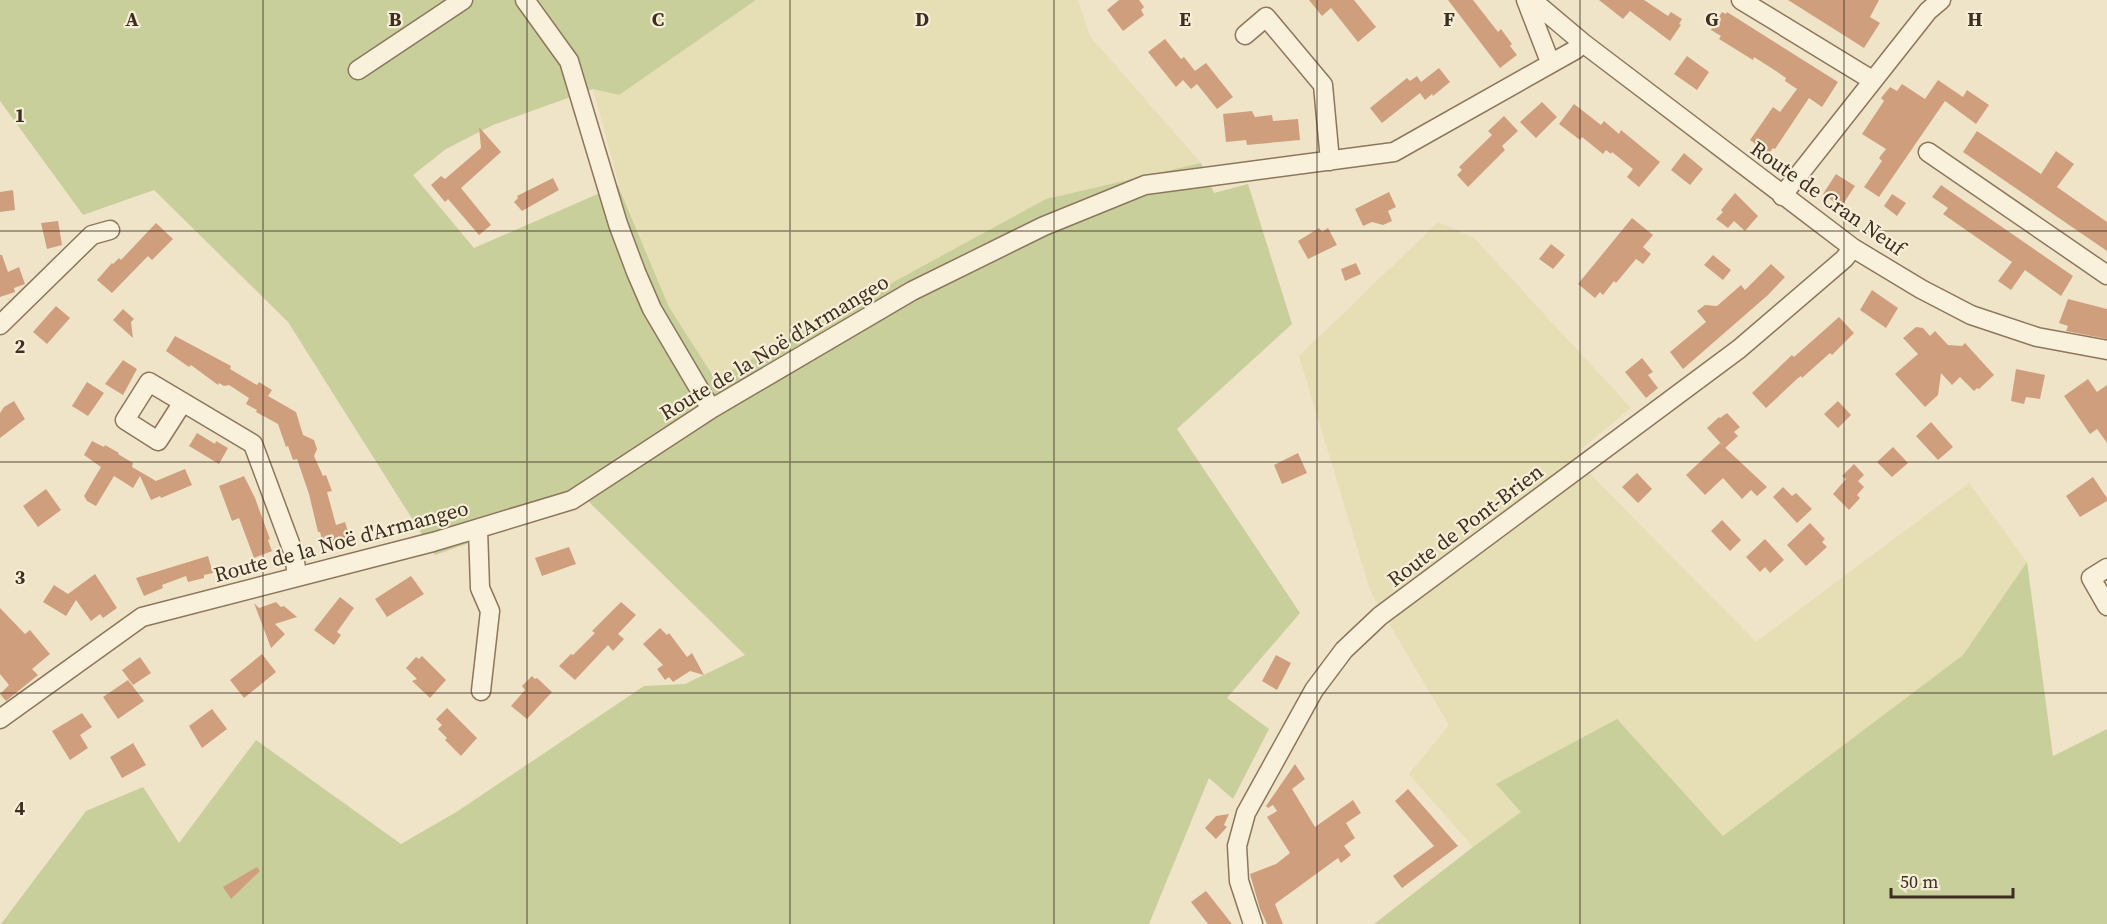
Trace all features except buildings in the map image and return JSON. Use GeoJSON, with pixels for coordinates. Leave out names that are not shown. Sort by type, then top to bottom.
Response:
{"type":"FeatureCollection","features":[{"type":"Feature","properties":{"kind":"street"},"geometry":{"type":"LineString","coordinates":[[358,70],[463,0]]}},
{"type":"Feature","properties":{"kind":"street"},"geometry":{"type":"LineString","coordinates":[[525,0],[569,61],[618,224],[636,272],[652,309],[711,409]]}},
{"type":"Feature","properties":{"kind":"street"},"geometry":{"type":"LineString","coordinates":[[1526,0],[1550,62]]}},
{"type":"Feature","properties":{"kind":"street","name":"Route de Cran Neuf"},"geometry":{"type":"LineString","coordinates":[[1532,0],[1583,43],[1853,248],[1921,289],[1971,315],[2037,337],[2107,350]]}},
{"type":"Feature","properties":{"kind":"street"},"geometry":{"type":"LineString","coordinates":[[1741,0],[1872,80]]}},
{"type":"Feature","properties":{"kind":"street"},"geometry":{"type":"LineString","coordinates":[[1782,196],[1872,80],[1928,11],[1941,0]]}},
{"type":"Feature","properties":{"kind":"street"},"geometry":{"type":"LineString","coordinates":[[1245,35],[1266,16],[1323,85],[1330,161]]}},
{"type":"Feature","properties":{"kind":"street","name":"Route de la Noë d'Armangeo"},"geometry":{"type":"LineString","coordinates":[[0,719],[142,617],[433,542],[572,500],[711,409],[912,291],[1044,226],[1145,185],[1394,152],[1550,62],[1575,50],[1583,43]]}},
{"type":"Feature","properties":{"kind":"street"},"geometry":{"type":"LineString","coordinates":[[1928,152],[2107,274]]}},
{"type":"Feature","properties":{"kind":"street"},"geometry":{"type":"LineString","coordinates":[[0,325],[92,236],[110,230]]}},
{"type":"Feature","properties":{"kind":"street","name":"Route de Pont-Brien"},"geometry":{"type":"LineString","coordinates":[[1253,924],[1239,881],[1237,846],[1246,813],[1314,690],[1344,650],[1380,616],[1739,349],[1844,259],[1853,248]]}},
{"type":"Feature","properties":{"kind":"street"},"geometry":{"type":"LineString","coordinates":[[183,402],[253,444],[294,554],[297,576]]}},
{"type":"Feature","properties":{"kind":"street"},"geometry":{"type":"LineString","coordinates":[[478,529],[480,588],[490,611],[482,691]]}},
{"type":"Feature","properties":{"kind":"street"},"geometry":{"type":"LineString","coordinates":[[2107,568],[2091,578],[2107,606]]}},
{"type":"Feature","properties":{"kind":"shaded area"},"geometry":{"type":"Polygon","coordinates":[[[756,0],[1078,0],[1090,36],[1201,163],[1046,199],[715,379],[669,307],[619,185],[593,89],[619,95],[756,0]]]}},
{"type":"Feature","properties":{"kind":"shaded area"},"geometry":{"type":"Polygon","coordinates":[[[1438,222],[1474,238],[1631,408],[1579,451],[1591,475],[1756,642],[1969,483],[2027,562],[1963,655],[1723,837],[1496,784],[1522,812],[1473,847],[1409,774],[1449,725],[1371,593],[1299,356],[1438,222]]]}},
{"type":"Feature","properties":{"kind":"green space"},"geometry":{"type":"Polygon","coordinates":[[[0,0],[756,0],[619,95],[593,89],[493,125],[446,149],[413,175],[474,248],[618,185],[669,307],[715,379],[1046,199],[1201,163],[1214,193],[1248,184],[1292,324],[1177,429],[1300,613],[1227,698],[1269,729],[1233,799],[1209,778],[1149,924],[1,924],[86,811],[143,787],[179,843],[256,740],[401,844],[458,811],[644,686],[685,684],[745,655],[588,501],[435,555],[288,322],[154,190],[83,215],[0,101],[0,0]]]}},
{"type":"Feature","properties":{"kind":"green space"},"geometry":{"type":"Polygon","coordinates":[[[2027,562],[2053,756],[2107,729],[2107,924],[1374,924],[1521,812],[1496,784],[1617,719],[1723,836],[1963,655],[2027,562]]]}}]}
